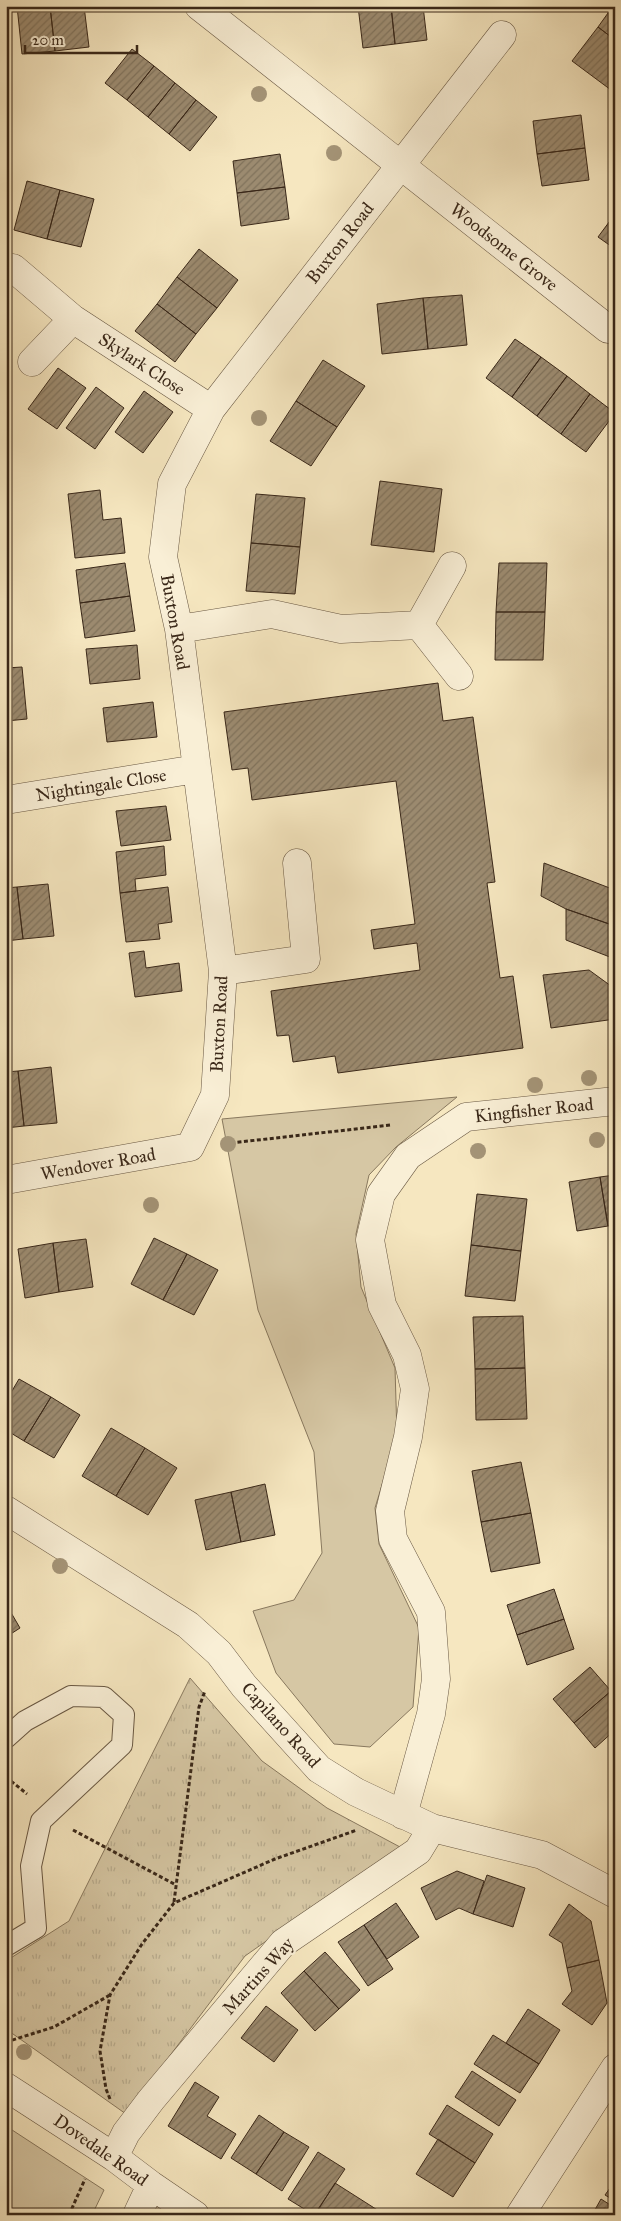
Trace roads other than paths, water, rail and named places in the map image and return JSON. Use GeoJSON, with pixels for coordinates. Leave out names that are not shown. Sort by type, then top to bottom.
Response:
{"type":"FeatureCollection","features":[{"type":"Feature","properties":{"kind":"street"},"geometry":{"type":"LineString","coordinates":[[199,6],[400,165]]}},
{"type":"Feature","properties":{"kind":"street","name":"Buxton Road"},"geometry":{"type":"LineString","coordinates":[[190,1147],[215,1095],[223,970],[179,629],[164,557],[172,484],[211,408],[502,35]]}},
{"type":"Feature","properties":{"kind":"street","name":"Woodsome Grove"},"geometry":{"type":"LineString","coordinates":[[400,165],[608,329]]}},
{"type":"Feature","properties":{"kind":"street","name":"Skylark Close"},"geometry":{"type":"LineString","coordinates":[[13,268],[74,319],[211,408]]}},
{"type":"Feature","properties":{"kind":"street"},"geometry":{"type":"LineString","coordinates":[[32,362],[74,319]]}},
{"type":"Feature","properties":{"kind":"street"},"geometry":{"type":"LineString","coordinates":[[419,625],[452,566]]}},
{"type":"Feature","properties":{"kind":"street"},"geometry":{"type":"LineString","coordinates":[[179,629],[272,614],[341,629],[419,625]]}},
{"type":"Feature","properties":{"kind":"street"},"geometry":{"type":"LineString","coordinates":[[419,625],[459,676]]}},
{"type":"Feature","properties":{"kind":"street","name":"Nightingale Close"},"geometry":{"type":"LineString","coordinates":[[6,800],[196,769]]}},
{"type":"Feature","properties":{"kind":"street"},"geometry":{"type":"LineString","coordinates":[[223,970],[306,959],[297,863]]}},
{"type":"Feature","properties":{"kind":"street","name":"Kingfisher Road"},"geometry":{"type":"LineString","coordinates":[[403,1814],[431,1714],[436,1679],[432,1612],[392,1539],[390,1511],[408,1437],[415,1389],[407,1355],[382,1305],[370,1240],[381,1194],[408,1156],[466,1117],[615,1101]]}},
{"type":"Feature","properties":{"kind":"street","name":"Wendover Road"},"geometry":{"type":"LineString","coordinates":[[6,1180],[190,1147]]}},
{"type":"Feature","properties":{"kind":"street","name":"Capilano Road"},"geometry":{"type":"LineString","coordinates":[[6,1510],[188,1625],[219,1653],[244,1686],[319,1770],[356,1792],[432,1828],[542,1855],[615,1894]]}},
{"type":"Feature","properties":{"kind":"street","name":"Martins Way"},"geometry":{"type":"LineString","coordinates":[[114,2157],[126,2133],[151,2100],[282,1943],[418,1851],[432,1828]]}},
{"type":"Feature","properties":{"kind":"street"},"geometry":{"type":"LineString","coordinates":[[520,2215],[615,2068]]}},
{"type":"Feature","properties":{"kind":"street","name":"Dovedale Road"},"geometry":{"type":"LineString","coordinates":[[6,2087],[114,2157],[195,2215]]}},
{"type":"Feature","properties":{"kind":"street"},"geometry":{"type":"LineString","coordinates":[[137,2215],[151,2185]]}},
{"type":"Feature","properties":{"kind":"lane"},"geometry":{"type":"LineString","coordinates":[[6,1738],[25,1721],[70,1696],[104,1697],[124,1715],[122,1745],[41,1821],[31,1866],[36,1928],[6,1946]]}}]}
